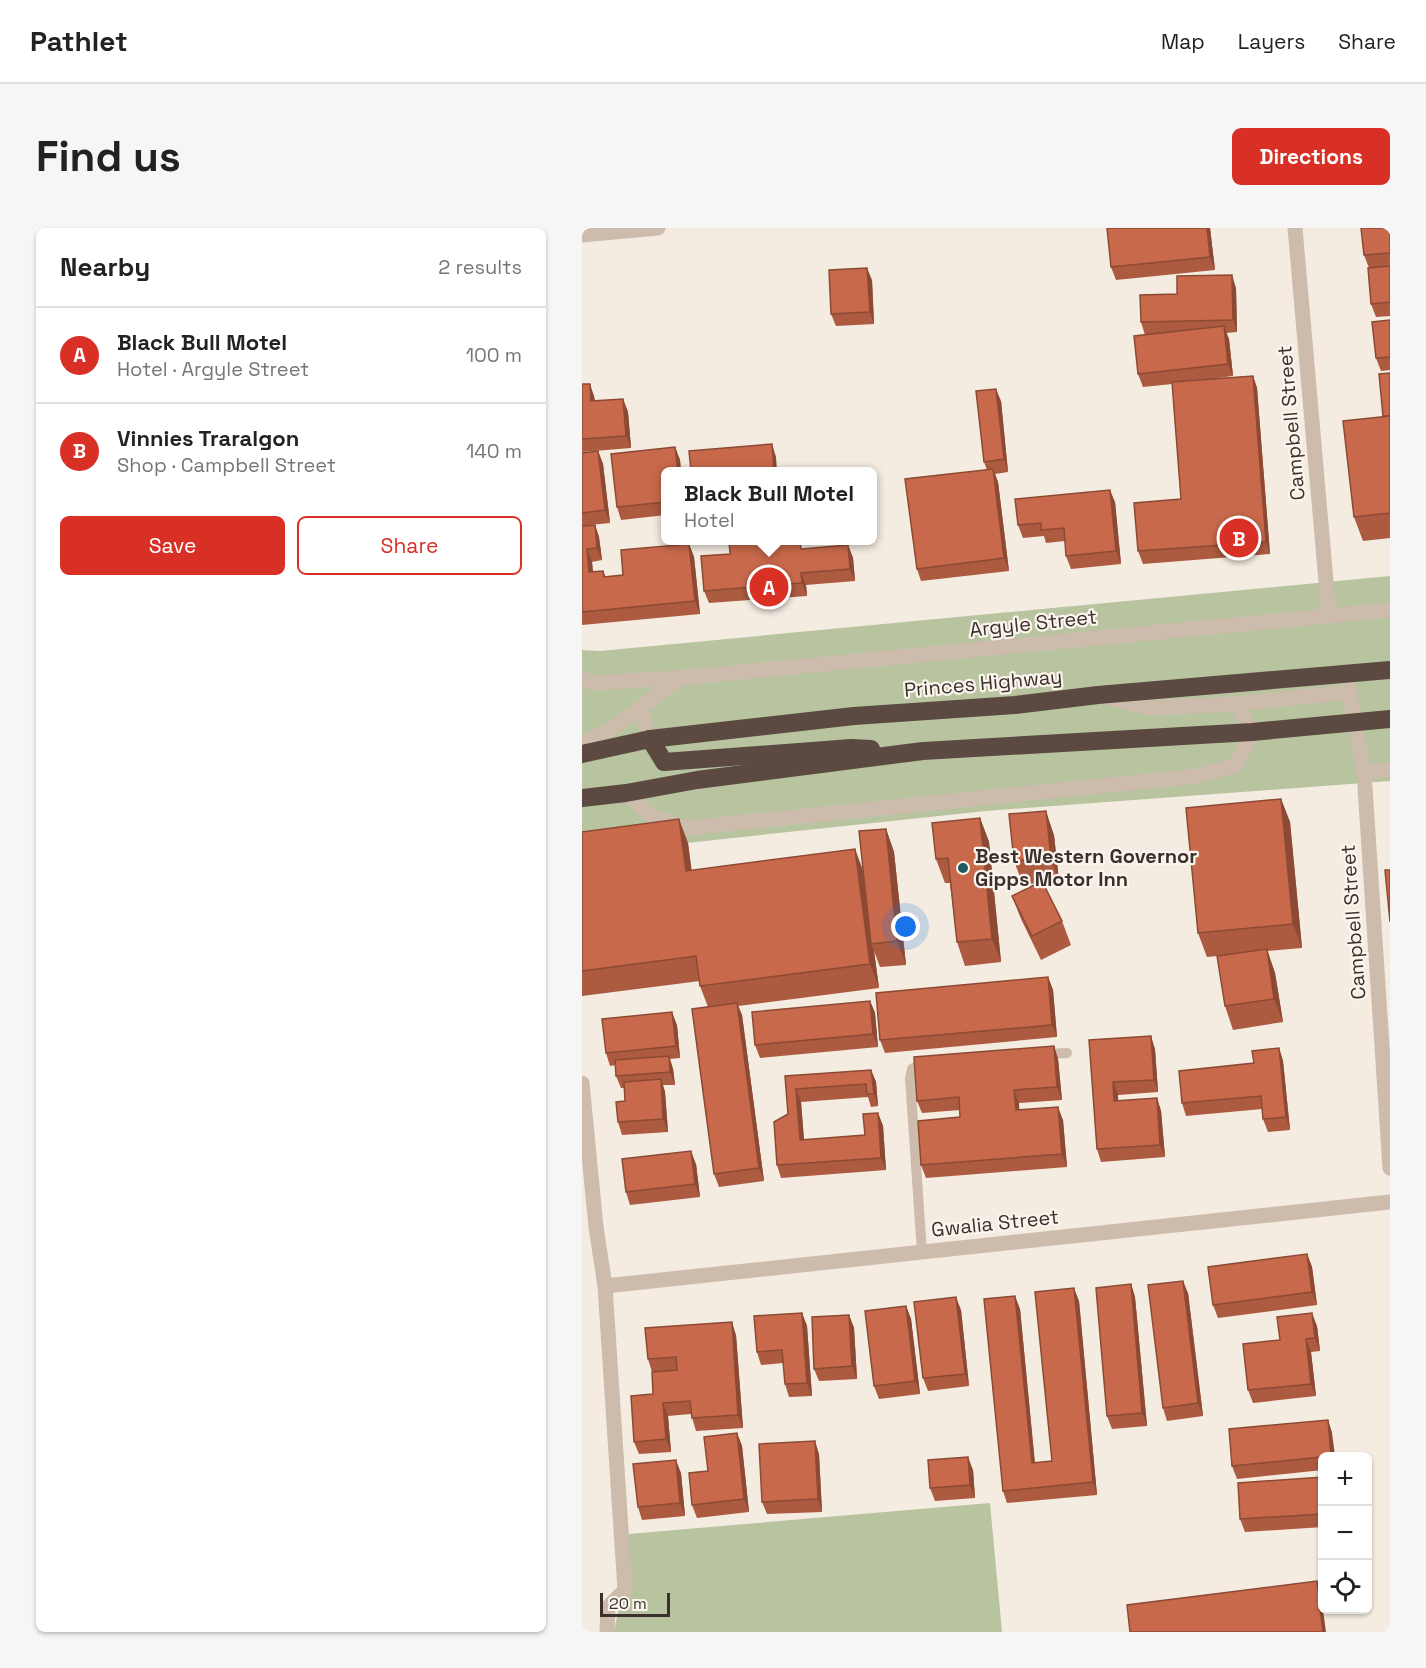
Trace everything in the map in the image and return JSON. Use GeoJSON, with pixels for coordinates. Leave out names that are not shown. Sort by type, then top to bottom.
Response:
{"type":"FeatureCollection","features":[{"type":"Feature","properties":{"kind":"highway","name":"Princes Highway"},"geometry":{"type":"LineString","coordinates":[[582,753],[650,739],[854,716],[1015,705],[1098,695],[1348,683],[1390,670]]}},
{"type":"Feature","properties":{"kind":"highway"},"geometry":{"type":"LineString","coordinates":[[582,798],[626,793],[697,780],[923,751],[1252,732],[1390,719]]}},
{"type":"Feature","properties":{"kind":"highway"},"geometry":{"type":"LineString","coordinates":[[650,739],[664,762],[851,748],[923,751]]}},
{"type":"Feature","properties":{"kind":"street"},"geometry":{"type":"LineString","coordinates":[[582,235],[658,228]]}},
{"type":"Feature","properties":{"kind":"street","name":"Campbell Street"},"geometry":{"type":"LineString","coordinates":[[1295,228],[1329,615]]}},
{"type":"Feature","properties":{"kind":"street","name":"Argyle Street"},"geometry":{"type":"LineString","coordinates":[[582,679],[593,683],[680,678],[1390,610]]}},
{"type":"Feature","properties":{"kind":"street"},"geometry":{"type":"LineString","coordinates":[[582,744],[602,735],[680,678]]}},
{"type":"Feature","properties":{"kind":"street"},"geometry":{"type":"LineString","coordinates":[[1098,695],[1149,708],[1236,704],[1348,683]]}},
{"type":"Feature","properties":{"kind":"street","name":"Campbell Street"},"geometry":{"type":"LineString","coordinates":[[1348,683],[1364,772],[1390,1168]]}},
{"type":"Feature","properties":{"kind":"street"},"geometry":{"type":"LineString","coordinates":[[626,793],[651,816],[686,828],[1198,776],[1236,765],[1252,732],[1236,704]]}},
{"type":"Feature","properties":{"kind":"street"},"geometry":{"type":"LineString","coordinates":[[640,709],[650,739]]}},
{"type":"Feature","properties":{"kind":"street"},"geometry":{"type":"LineString","coordinates":[[1364,772],[1390,770]]}},
{"type":"Feature","properties":{"kind":"street"},"geometry":{"type":"LineString","coordinates":[[582,1083],[596,1227],[605,1286],[625,1590],[608,1607],[607,1632]]}},
{"type":"Feature","properties":{"kind":"street","name":"Gwalia Street"},"geometry":{"type":"LineString","coordinates":[[605,1286],[1390,1202]]}},
{"type":"Feature","properties":{"kind":"lane"},"geometry":{"type":"LineString","coordinates":[[1033,1055],[1067,1053]]}},
{"type":"Feature","properties":{"kind":"lane"},"geometry":{"type":"LineString","coordinates":[[922,1252],[910,1078],[912,1069],[920,1064],[943,1062]]}},
{"type":"Feature","properties":{"kind":"green space"},"geometry":{"type":"Polygon","coordinates":[[[1390,576],[1390,781],[986,811],[582,854],[582,650],[600,651],[1390,576]]]}},
{"type":"Feature","properties":{"kind":"green space"},"geometry":{"type":"Polygon","coordinates":[[[990,1503],[1002,1632],[614,1632],[621,1596],[617,1535],[990,1503]]]}},
{"type":"Feature","properties":{"kind":"building"},"geometry":{"type":"Polygon","coordinates":[[[1107,228],[1207,228],[1210,257],[1111,267],[1107,228]]]}},
{"type":"Feature","properties":{"kind":"building"},"geometry":{"type":"Polygon","coordinates":[[[1361,228],[1390,228],[1390,253],[1364,255],[1361,228]]]}},
{"type":"Feature","properties":{"kind":"building"},"geometry":{"type":"Polygon","coordinates":[[[1390,266],[1390,302],[1371,304],[1368,268],[1390,266]]]}},
{"type":"Feature","properties":{"kind":"building"},"geometry":{"type":"Polygon","coordinates":[[[867,268],[870,312],[831,314],[829,270],[867,268]]]}},
{"type":"Feature","properties":{"kind":"building"},"geometry":{"type":"Polygon","coordinates":[[[1232,275],[1233,320],[1141,322],[1140,295],[1177,294],[1177,276],[1232,275]]]}},
{"type":"Feature","properties":{"kind":"building"},"geometry":{"type":"Polygon","coordinates":[[[1390,320],[1390,357],[1376,358],[1372,322],[1390,320]]]}},
{"type":"Feature","properties":{"kind":"building"},"geometry":{"type":"Polygon","coordinates":[[[1224,326],[1228,364],[1138,374],[1134,336],[1224,326]]]}},
{"type":"Feature","properties":{"kind":"building"},"geometry":{"type":"Polygon","coordinates":[[[1390,373],[1390,416],[1383,416],[1379,374],[1390,373]]]}},
{"type":"Feature","properties":{"kind":"building"},"geometry":{"type":"Polygon","coordinates":[[[1253,376],[1266,542],[1138,551],[1134,503],[1181,499],[1172,382],[1253,376]]]}},
{"type":"Feature","properties":{"kind":"building"},"geometry":{"type":"Polygon","coordinates":[[[582,384],[590,384],[591,401],[623,399],[626,436],[582,439],[582,384]]]}},
{"type":"Feature","properties":{"kind":"building"},"geometry":{"type":"Polygon","coordinates":[[[996,389],[1004,459],[984,462],[976,391],[996,389]]]}},
{"type":"Feature","properties":{"kind":"building"},"geometry":{"type":"Polygon","coordinates":[[[1390,416],[1390,513],[1354,517],[1343,421],[1390,416]]]}},
{"type":"Feature","properties":{"kind":"building"},"geometry":{"type":"Polygon","coordinates":[[[772,444],[774,467],[691,467],[689,451],[772,444]]]}},
{"type":"Feature","properties":{"kind":"building"},"geometry":{"type":"Polygon","coordinates":[[[675,447],[678,467],[661,467],[661,503],[617,507],[611,454],[675,447]]]}},
{"type":"Feature","properties":{"kind":"building"},"geometry":{"type":"Polygon","coordinates":[[[598,451],[605,510],[582,513],[582,453],[598,451]]]}},
{"type":"Feature","properties":{"kind":"building"},"geometry":{"type":"Polygon","coordinates":[[[993,469],[1004,558],[917,569],[905,479],[993,469]]]}},
{"type":"Feature","properties":{"kind":"building"},"geometry":{"type":"Polygon","coordinates":[[[1110,490],[1116,551],[1066,556],[1064,528],[1041,530],[1041,523],[1018,525],[1015,499],[1110,490]]]}},
{"type":"Feature","properties":{"kind":"building"},"geometry":{"type":"Polygon","coordinates":[[[595,525],[597,548],[587,549],[589,572],[603,571],[604,577],[623,575],[621,550],[689,545],[695,601],[582,612],[582,526],[595,525]]]}},
{"type":"Feature","properties":{"kind":"building"},"geometry":{"type":"Polygon","coordinates":[[[729,545],[801,545],[801,549],[848,545],[850,569],[801,573],[802,583],[704,591],[701,556],[730,554],[729,545]]]}},
{"type":"Feature","properties":{"kind":"building"},"geometry":{"type":"Polygon","coordinates":[[[1281,799],[1293,924],[1198,933],[1186,808],[1281,799]]]}},
{"type":"Feature","properties":{"kind":"building"},"geometry":{"type":"Polygon","coordinates":[[[1046,811],[1051,858],[1014,861],[1009,814],[1046,811]]]}},
{"type":"Feature","properties":{"kind":"building"},"geometry":{"type":"Polygon","coordinates":[[[980,818],[992,939],[957,942],[948,858],[936,859],[932,823],[980,818]]]}},
{"type":"Feature","properties":{"kind":"building"},"geometry":{"type":"Polygon","coordinates":[[[679,819],[686,871],[855,849],[870,964],[700,986],[696,956],[582,971],[582,832],[679,819]]]}},
{"type":"Feature","properties":{"kind":"building"},"geometry":{"type":"Polygon","coordinates":[[[886,829],[897,941],[871,944],[859,831],[886,829]]]}},
{"type":"Feature","properties":{"kind":"building"},"geometry":{"type":"Polygon","coordinates":[[[1385,870],[1390,870],[1390,922],[1385,870]]]}},
{"type":"Feature","properties":{"kind":"building"},"geometry":{"type":"Polygon","coordinates":[[[1042,881],[1062,921],[1032,936],[1012,896],[1042,881]]]}},
{"type":"Feature","properties":{"kind":"building"},"geometry":{"type":"Polygon","coordinates":[[[1267,949],[1274,999],[1225,1006],[1217,956],[1267,949]]]}},
{"type":"Feature","properties":{"kind":"building"},"geometry":{"type":"Polygon","coordinates":[[[1048,977],[1052,1025],[880,1040],[876,993],[1048,977]]]}},
{"type":"Feature","properties":{"kind":"building"},"geometry":{"type":"Polygon","coordinates":[[[870,1001],[873,1034],[755,1045],[752,1012],[870,1001]]]}},
{"type":"Feature","properties":{"kind":"building"},"geometry":{"type":"Polygon","coordinates":[[[737,1003],[759,1168],[714,1174],[692,1009],[737,1003]]]}},
{"type":"Feature","properties":{"kind":"building"},"geometry":{"type":"Polygon","coordinates":[[[672,1012],[676,1046],[606,1053],[602,1019],[672,1012]]]}},
{"type":"Feature","properties":{"kind":"building"},"geometry":{"type":"Polygon","coordinates":[[[1151,1036],[1154,1080],[1113,1082],[1114,1101],[1157,1098],[1160,1145],[1097,1149],[1089,1040],[1151,1036]]]}},
{"type":"Feature","properties":{"kind":"building"},"geometry":{"type":"Polygon","coordinates":[[[1054,1046],[1057,1087],[1014,1090],[1016,1110],[1058,1107],[1062,1154],[921,1165],[918,1121],[960,1117],[959,1097],[917,1101],[914,1057],[1054,1046]]]}},
{"type":"Feature","properties":{"kind":"building"},"geometry":{"type":"Polygon","coordinates":[[[1279,1048],[1286,1117],[1263,1119],[1261,1096],[1182,1103],[1179,1071],[1254,1063],[1252,1051],[1279,1048]]]}},
{"type":"Feature","properties":{"kind":"building"},"geometry":{"type":"Polygon","coordinates":[[[669,1056],[670,1072],[616,1076],[615,1060],[669,1056]]]}},
{"type":"Feature","properties":{"kind":"building"},"geometry":{"type":"Polygon","coordinates":[[[871,1070],[874,1094],[867,1094],[866,1084],[796,1089],[800,1140],[865,1135],[863,1114],[878,1113],[881,1158],[777,1165],[774,1122],[788,1114],[785,1076],[871,1070]]]}},
{"type":"Feature","properties":{"kind":"building"},"geometry":{"type":"Polygon","coordinates":[[[661,1079],[663,1119],[618,1122],[616,1102],[625,1101],[624,1082],[661,1079]]]}},
{"type":"Feature","properties":{"kind":"building"},"geometry":{"type":"Polygon","coordinates":[[[691,1151],[695,1184],[626,1192],[622,1159],[691,1151]]]}},
{"type":"Feature","properties":{"kind":"building"},"geometry":{"type":"Polygon","coordinates":[[[1307,1254],[1312,1292],[1213,1305],[1208,1267],[1307,1254]]]}},
{"type":"Feature","properties":{"kind":"building"},"geometry":{"type":"Polygon","coordinates":[[[1183,1281],[1198,1403],[1163,1408],[1148,1285],[1183,1281]]]}},
{"type":"Feature","properties":{"kind":"building"},"geometry":{"type":"Polygon","coordinates":[[[1131,1284],[1142,1413],[1107,1416],[1096,1288],[1131,1284]]]}},
{"type":"Feature","properties":{"kind":"building"},"geometry":{"type":"Polygon","coordinates":[[[1074,1288],[1093,1482],[1003,1491],[984,1299],[1015,1296],[1032,1463],[1052,1461],[1035,1292],[1074,1288]]]}},
{"type":"Feature","properties":{"kind":"building"},"geometry":{"type":"Polygon","coordinates":[[[956,1297],[965,1374],[923,1378],[914,1302],[956,1297]]]}},
{"type":"Feature","properties":{"kind":"building"},"geometry":{"type":"Polygon","coordinates":[[[906,1306],[915,1381],[874,1386],[865,1311],[906,1306]]]}},
{"type":"Feature","properties":{"kind":"building"},"geometry":{"type":"Polygon","coordinates":[[[802,1313],[807,1383],[785,1384],[782,1350],[757,1352],[754,1316],[802,1313]]]}},
{"type":"Feature","properties":{"kind":"building"},"geometry":{"type":"Polygon","coordinates":[[[1312,1313],[1315,1338],[1306,1339],[1311,1384],[1248,1390],[1243,1344],[1280,1340],[1277,1317],[1312,1313]]]}},
{"type":"Feature","properties":{"kind":"building"},"geometry":{"type":"Polygon","coordinates":[[[849,1315],[852,1366],[814,1369],[812,1317],[849,1315]]]}},
{"type":"Feature","properties":{"kind":"building"},"geometry":{"type":"Polygon","coordinates":[[[732,1322],[738,1415],[692,1418],[690,1401],[663,1403],[666,1439],[634,1442],[631,1396],[653,1394],[652,1372],[677,1370],[676,1357],[648,1359],[645,1328],[732,1322]]]}},
{"type":"Feature","properties":{"kind":"building"},"geometry":{"type":"Polygon","coordinates":[[[1328,1420],[1331,1452],[1318,1452],[1318,1457],[1232,1466],[1229,1429],[1328,1420]]]}},
{"type":"Feature","properties":{"kind":"building"},"geometry":{"type":"Polygon","coordinates":[[[737,1433],[744,1499],[692,1505],[689,1473],[708,1471],[704,1437],[737,1433]]]}},
{"type":"Feature","properties":{"kind":"building"},"geometry":{"type":"Polygon","coordinates":[[[815,1441],[818,1499],[762,1502],[759,1444],[815,1441]]]}},
{"type":"Feature","properties":{"kind":"building"},"geometry":{"type":"Polygon","coordinates":[[[968,1457],[970,1485],[930,1488],[928,1460],[968,1457]]]}},
{"type":"Feature","properties":{"kind":"building"},"geometry":{"type":"Polygon","coordinates":[[[676,1460],[680,1503],[638,1507],[633,1464],[676,1460]]]}},
{"type":"Feature","properties":{"kind":"building"},"geometry":{"type":"Polygon","coordinates":[[[1318,1477],[1318,1514],[1240,1519],[1238,1483],[1318,1477]]]}},
{"type":"Feature","properties":{"kind":"building"},"geometry":{"type":"Polygon","coordinates":[[[1317,1581],[1318,1614],[1321,1614],[1323,1632],[1130,1632],[1127,1605],[1317,1581]]]}},
{"type":"Feature","properties":{"kind":"place","name":"Vinnies Traralgon"},"geometry":{"type":"Point","coordinates":[1239,538]}},
{"type":"Feature","properties":{"kind":"place","name":"Black Bull Motel"},"geometry":{"type":"Point","coordinates":[769,587]}},
{"type":"Feature","properties":{"kind":"place","name":"Best Western Governor Gipps Motor Inn"},"geometry":{"type":"Point","coordinates":[963,868]}}]}
